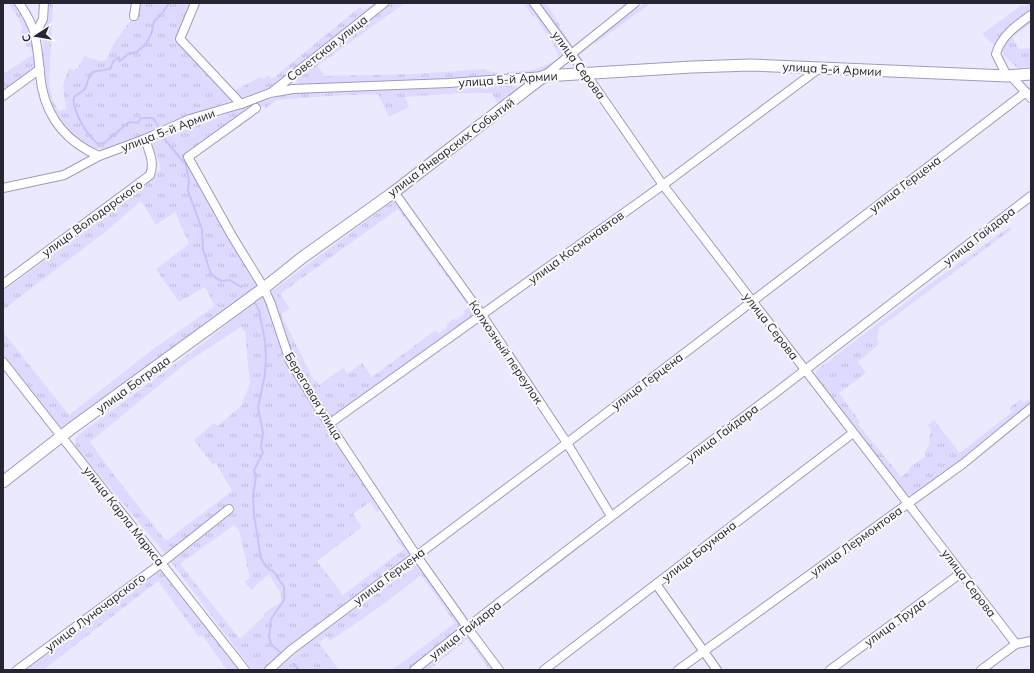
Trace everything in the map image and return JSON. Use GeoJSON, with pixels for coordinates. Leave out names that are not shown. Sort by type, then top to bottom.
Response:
{"type":"FeatureCollection","features":[{"type":"Feature","properties":{"kind":"street"},"geometry":{"type":"LineString","coordinates":[[19,3],[26,13],[35,35],[42,89],[47,104],[57,124],[70,139],[84,150],[99,156]]}},
{"type":"Feature","properties":{"kind":"street"},"geometry":{"type":"LineString","coordinates":[[35,35],[43,19],[44,3]]}},
{"type":"Feature","properties":{"kind":"street"},"geometry":{"type":"LineString","coordinates":[[134,16],[136,3]]}},
{"type":"Feature","properties":{"kind":"street"},"geometry":{"type":"LineString","coordinates":[[195,3],[180,39],[241,104]]}},
{"type":"Feature","properties":{"kind":"street","name":"Советская улица"},"geometry":{"type":"LineString","coordinates":[[270,94],[384,3]]}},
{"type":"Feature","properties":{"kind":"street","name":"улица Серова"},"geometry":{"type":"LineString","coordinates":[[534,3],[663,184],[752,302],[1016,644]]}},
{"type":"Feature","properties":{"kind":"street","name":"улица Январских Событий"},"geometry":{"type":"LineString","coordinates":[[264,288],[303,257],[394,192],[571,55],[635,3]]}},
{"type":"Feature","properties":{"kind":"street"},"geometry":{"type":"LineString","coordinates":[[1028,95],[1009,76],[996,54],[999,46],[1013,28],[1031,15]]}},
{"type":"Feature","properties":{"kind":"street","name":"улица 5-й Армии"},"geometry":{"type":"LineString","coordinates":[[3,188],[64,175],[99,156],[145,139],[190,119],[270,94],[300,88],[449,83],[692,67],[751,65],[1009,76],[1031,74]]}},
{"type":"Feature","properties":{"kind":"street","name":"улица Космонавтов"},"geometry":{"type":"LineString","coordinates":[[329,424],[663,184],[821,67]]}},
{"type":"Feature","properties":{"kind":"street"},"geometry":{"type":"LineString","coordinates":[[3,96],[40,69]]}},
{"type":"Feature","properties":{"kind":"street","name":"улица Герцена"},"geometry":{"type":"LineString","coordinates":[[269,670],[291,650],[416,555],[1028,95]]}},
{"type":"Feature","properties":{"kind":"street","name":"Береговая улица"},"geometry":{"type":"LineString","coordinates":[[256,108],[188,158],[232,236],[264,288],[271,304],[290,361],[329,424],[416,555],[499,670]]}},
{"type":"Feature","properties":{"kind":"street","name":"улица Володарского"},"geometry":{"type":"LineString","coordinates":[[3,284],[150,175],[153,169],[153,163],[145,139]]}},
{"type":"Feature","properties":{"kind":"street","name":"Колхозный переулок"},"geometry":{"type":"LineString","coordinates":[[394,192],[482,315],[567,443],[611,516]]}},
{"type":"Feature","properties":{"kind":"street","name":"улица Гайдара"},"geometry":{"type":"LineString","coordinates":[[414,670],[467,627],[611,516],[805,370],[1031,196]]}},
{"type":"Feature","properties":{"kind":"street","name":"улица Бограда"},"geometry":{"type":"LineString","coordinates":[[3,482],[61,436],[264,288]]}},
{"type":"Feature","properties":{"kind":"street","name":"улица Карла Маркса"},"geometry":{"type":"LineString","coordinates":[[3,362],[245,670]]}},
{"type":"Feature","properties":{"kind":"street","name":"улица Лермонтова"},"geometry":{"type":"LineString","coordinates":[[678,670],[964,463],[1031,408]]}},
{"type":"Feature","properties":{"kind":"street","name":"улица Баумана"},"geometry":{"type":"LineString","coordinates":[[544,670],[853,432]]}},
{"type":"Feature","properties":{"kind":"street","name":"улица Луначарского"},"geometry":{"type":"LineString","coordinates":[[17,670],[161,563],[229,509]]}},
{"type":"Feature","properties":{"kind":"street","name":"улица Труда"},"geometry":{"type":"LineString","coordinates":[[830,670],[961,574]]}},
{"type":"Feature","properties":{"kind":"street"},"geometry":{"type":"LineString","coordinates":[[656,584],[717,670]]}},
{"type":"Feature","properties":{"kind":"street"},"geometry":{"type":"LineString","coordinates":[[981,670],[1016,644],[1031,642]]}},
{"type":"Feature","properties":{"kind":"green space"},"geometry":{"type":"Polygon","coordinates":[[[8,3],[16,3],[25,19],[33,39],[36,66],[26,76],[3,90],[3,74],[33,55],[30,46],[27,47],[20,32],[23,29],[17,16],[8,3]]]}},
{"type":"Feature","properties":{"kind":"green space"},"geometry":{"type":"Polygon","coordinates":[[[45,3],[53,3],[49,84],[53,101],[59,111],[66,109],[63,85],[69,68],[74,70],[78,68],[84,56],[100,61],[106,60],[114,44],[131,20],[136,21],[140,3],[191,3],[174,41],[198,61],[220,83],[232,100],[112,148],[96,149],[87,146],[74,136],[62,122],[48,91],[43,56],[45,3]]]}},
{"type":"Feature","properties":{"kind":"green space"},"geometry":{"type":"Polygon","coordinates":[[[374,3],[379,3],[275,85],[241,98],[235,90],[261,77],[263,79],[269,75],[272,79],[360,7],[363,11],[374,3]]]}},
{"type":"Feature","properties":{"kind":"green space"},"geometry":{"type":"Polygon","coordinates":[[[390,3],[405,3],[317,66],[325,76],[414,74],[486,69],[487,71],[507,74],[507,72],[534,70],[560,59],[548,33],[546,34],[535,16],[533,17],[524,3],[531,3],[567,57],[539,74],[425,81],[343,82],[299,85],[294,79],[390,3]]]}},
{"type":"Feature","properties":{"kind":"green space"},"geometry":{"type":"Polygon","coordinates":[[[539,3],[546,3],[560,25],[559,26],[573,46],[624,7],[621,3],[632,3],[572,49],[539,3]]]}},
{"type":"Feature","properties":{"kind":"green space"},"geometry":{"type":"Polygon","coordinates":[[[645,3],[651,3],[595,44],[594,41],[645,3]]]}},
{"type":"Feature","properties":{"kind":"green space"},"geometry":{"type":"Polygon","coordinates":[[[1030,3],[1031,11],[1009,29],[995,46],[982,34],[1022,5],[1024,7],[1030,3]]]}},
{"type":"Feature","properties":{"kind":"green space"},"geometry":{"type":"Polygon","coordinates":[[[1031,17],[1031,23],[1012,37],[1019,49],[1031,48],[1031,66],[1018,68],[1004,55],[1002,48],[1003,44],[1031,17]]]}},
{"type":"Feature","properties":{"kind":"green space"},"geometry":{"type":"Polygon","coordinates":[[[512,86],[518,89],[499,105],[492,93],[459,93],[405,97],[409,107],[389,117],[378,94],[276,100],[265,109],[263,106],[252,115],[253,117],[193,159],[248,253],[240,258],[257,284],[257,287],[64,429],[60,427],[3,354],[3,332],[69,415],[152,350],[215,306],[205,287],[179,302],[156,269],[189,244],[175,212],[156,225],[141,201],[105,232],[3,310],[3,291],[140,191],[161,169],[152,143],[232,112],[297,92],[512,86]]]}},
{"type":"Feature","properties":{"kind":"green space"},"geometry":{"type":"Polygon","coordinates":[[[393,201],[397,201],[479,313],[331,420],[297,367],[289,351],[271,295],[272,291],[393,201]],[[398,209],[280,294],[290,309],[281,314],[314,381],[316,380],[319,385],[343,368],[347,374],[362,363],[372,377],[436,330],[439,334],[447,327],[446,325],[454,318],[456,320],[465,313],[464,311],[469,307],[398,209]]]}},
{"type":"Feature","properties":{"kind":"green space"},"geometry":{"type":"Polygon","coordinates":[[[1010,227],[1012,229],[879,328],[877,339],[879,344],[858,362],[866,373],[839,393],[860,422],[858,424],[901,477],[910,470],[909,468],[926,456],[924,453],[930,443],[929,440],[931,429],[928,425],[934,420],[960,453],[1012,412],[1009,408],[1021,399],[1024,403],[1031,398],[1031,404],[936,481],[915,495],[906,494],[817,378],[817,370],[931,283],[1010,227]]]}},
{"type":"Feature","properties":{"kind":"green space"},"geometry":{"type":"Polygon","coordinates":[[[260,297],[263,297],[277,333],[414,554],[264,670],[252,670],[163,551],[75,444],[77,436],[205,342],[260,297]],[[241,327],[186,363],[90,442],[166,541],[232,491],[216,463],[213,465],[194,440],[214,423],[218,426],[243,404],[242,402],[250,384],[245,332],[241,327]],[[370,502],[353,514],[362,527],[317,561],[343,595],[404,549],[396,540],[398,539],[380,510],[377,512],[370,502]],[[234,525],[180,564],[240,639],[264,616],[264,613],[281,602],[281,594],[269,574],[251,590],[245,581],[250,578],[239,530],[234,525]]]}},
{"type":"Feature","properties":{"kind":"green space"},"geometry":{"type":"Polygon","coordinates":[[[417,565],[472,636],[495,670],[490,670],[467,639],[429,670],[392,670],[455,623],[421,575],[388,601],[330,641],[327,636],[319,643],[339,670],[277,670],[308,642],[417,565]]]}},
{"type":"Feature","properties":{"kind":"green space"},"geometry":{"type":"Polygon","coordinates":[[[159,569],[240,670],[227,670],[202,635],[199,637],[158,581],[43,670],[26,670],[159,569]]]}},
{"type":"Feature","properties":{"kind":"waterway"},"geometry":{"type":"LineString","coordinates":[[160,129],[153,118],[141,118],[138,123],[129,122],[104,143],[98,144],[88,134],[82,124],[74,106],[74,97],[85,89],[90,75],[93,72],[110,69],[113,61],[119,57],[119,61],[128,54],[137,52],[144,46],[151,34],[154,21],[161,15],[169,3]]}},
{"type":"Feature","properties":{"kind":"waterway"},"geometry":{"type":"LineString","coordinates":[[162,133],[166,141],[186,165],[189,181],[188,191],[202,229],[203,250],[211,274],[222,281],[230,280],[241,287]]}},
{"type":"Feature","properties":{"kind":"waterway"},"geometry":{"type":"LineString","coordinates":[[254,301],[259,310],[265,341],[266,358],[265,374],[258,408],[263,432],[261,447],[263,453],[254,470],[256,477],[253,496],[254,515],[261,558],[265,565],[274,572],[284,587],[284,600],[271,619],[269,637],[271,644],[281,653]]}},
{"type":"Feature","properties":{"kind":"waterway"},"geometry":{"type":"LineString","coordinates":[[294,664],[299,670]]}}]}
